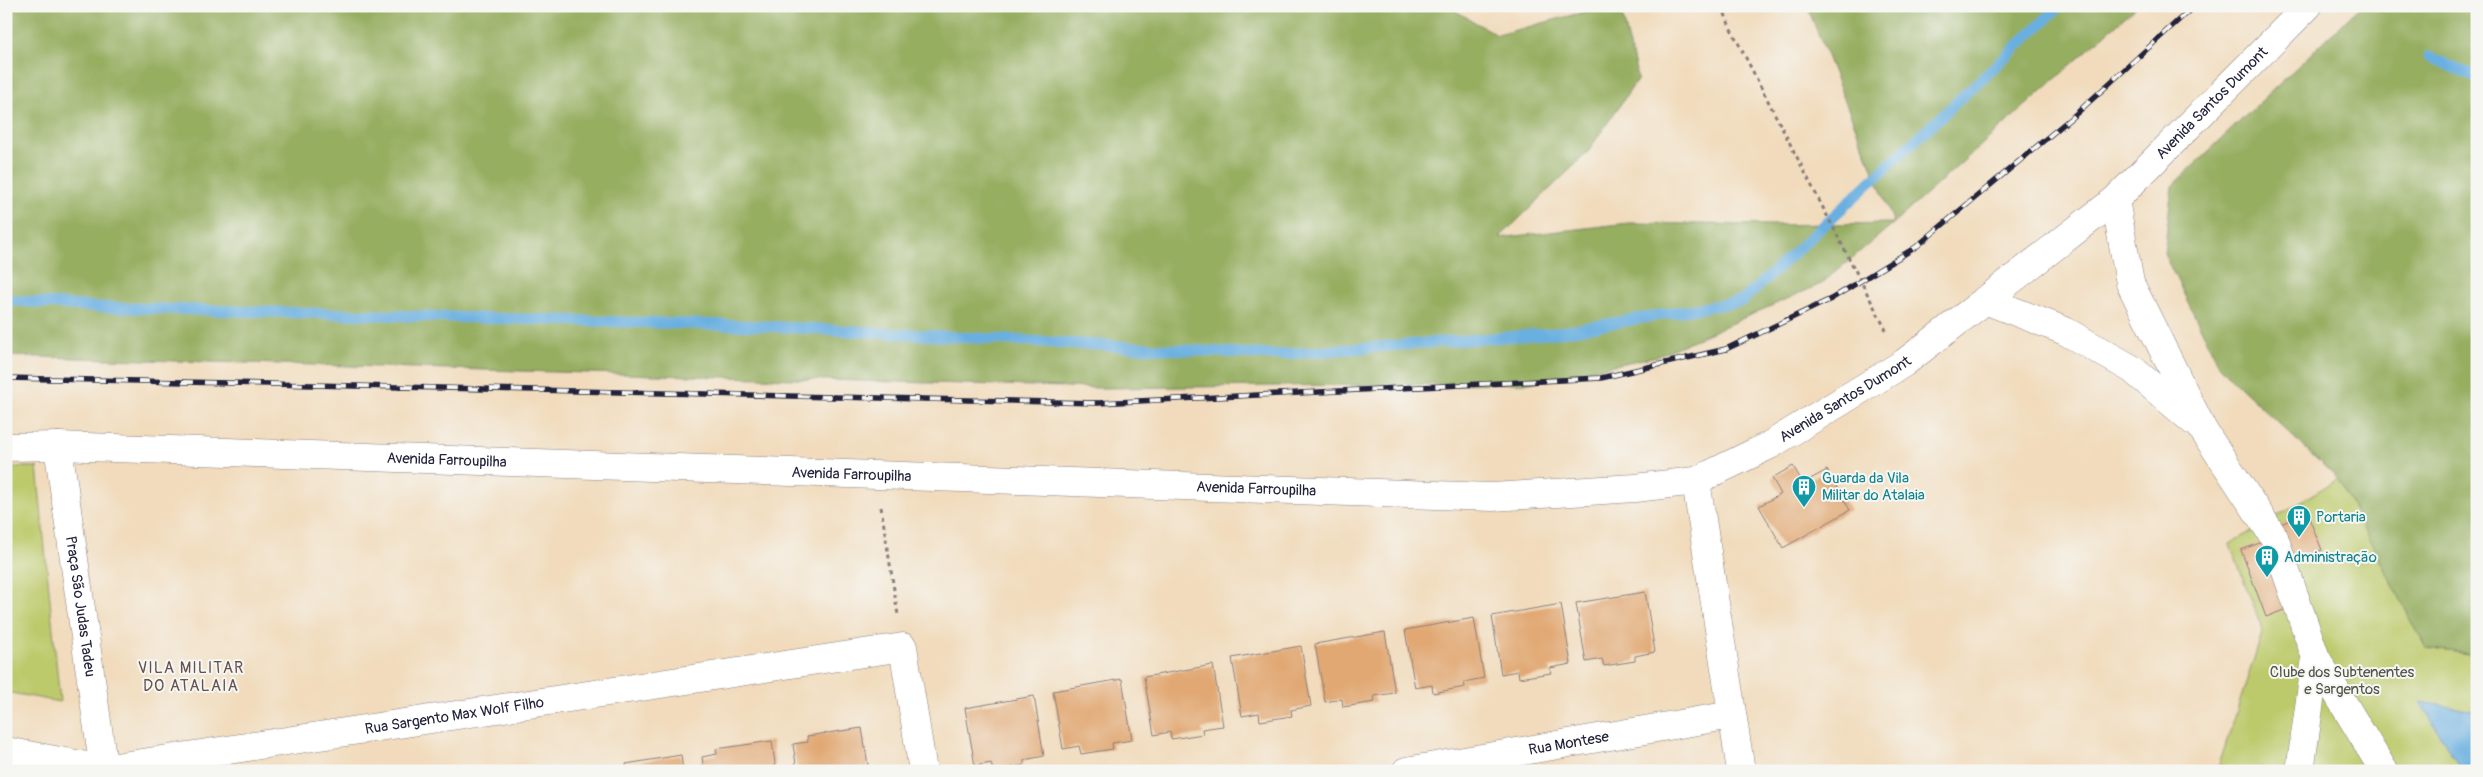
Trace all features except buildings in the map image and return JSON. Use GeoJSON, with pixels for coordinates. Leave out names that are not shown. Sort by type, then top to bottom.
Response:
{"type":"FeatureCollection","features":[{"type":"Feature","properties":{"kind":"street","name":"Avenida Santos Dumont"},"geometry":{"type":"LineString","coordinates":[[1696,481],[1770,445],[1904,363],[2115,200],[2308,6]]}},
{"type":"Feature","properties":{"kind":"street"},"geometry":{"type":"LineString","coordinates":[[2115,200],[2130,283],[2203,430],[2274,537],[2316,658],[2384,771]]}},
{"type":"Feature","properties":{"kind":"street"},"geometry":{"type":"LineString","coordinates":[[1984,300],[2065,331],[2132,369],[2203,430]]}},
{"type":"Feature","properties":{"kind":"street","name":"Avenida Farroupilha"},"geometry":{"type":"LineString","coordinates":[[6,447],[58,446],[1492,497],[1635,488],[1696,481]]}},
{"type":"Feature","properties":{"kind":"street","name":"Praça São Judas Tadeu"},"geometry":{"type":"LineString","coordinates":[[58,446],[103,770]]}},
{"type":"Feature","properties":{"kind":"street"},"geometry":{"type":"LineString","coordinates":[[1696,481],[1741,771]]}},
{"type":"Feature","properties":{"kind":"street"},"geometry":{"type":"LineString","coordinates":[[904,648],[923,771]]}},
{"type":"Feature","properties":{"kind":"street","name":"Rua Sargento Max Wolf Filho"},"geometry":{"type":"LineString","coordinates":[[6,751],[103,770],[904,648]]}},
{"type":"Feature","properties":{"kind":"street"},"geometry":{"type":"LineString","coordinates":[[2300,771],[2316,658]]}},
{"type":"Feature","properties":{"kind":"street","name":"Rua Montese"},"geometry":{"type":"LineString","coordinates":[[1406,771],[1732,715]]}},
{"type":"Feature","properties":{"kind":"path"},"geometry":{"type":"LineString","coordinates":[[1722,6],[1730,26],[1904,363]]}},
{"type":"Feature","properties":{"kind":"path"},"geometry":{"type":"LineString","coordinates":[[876,475],[904,648]]}},
{"type":"Feature","properties":{"kind":"green space"},"geometry":{"type":"Polygon","coordinates":[[[6,6],[1447,6],[1497,35],[1607,6],[1620,6],[1638,79],[1586,154],[1499,238],[1629,223],[1770,225],[1894,223],[1821,284],[1657,356],[1529,383],[1101,388],[6,356],[6,6]]]}},
{"type":"Feature","properties":{"kind":"green space"},"geometry":{"type":"Polygon","coordinates":[[[1807,6],[2137,6],[1894,223],[1807,6]]]}},
{"type":"Feature","properties":{"kind":"green space"},"geometry":{"type":"Polygon","coordinates":[[[2361,6],[2477,6],[2477,655],[2426,648],[2338,479],[2221,369],[2164,254],[2172,186],[2361,6]]]}},
{"type":"Feature","properties":{"kind":"green space"},"geometry":{"type":"Polygon","coordinates":[[[6,467],[37,467],[60,702],[6,692],[6,467]]]}},
{"type":"Feature","properties":{"kind":"green space","name":"Clube dos Subtenentes e Sargentos"},"geometry":{"type":"Polygon","coordinates":[[[2338,479],[2426,648],[2477,655],[2477,771],[2217,771],[2263,631],[2230,544],[2338,479]]]}},
{"type":"Feature","properties":{"kind":"water"},"geometry":{"type":"Polygon","coordinates":[[[2420,702],[2477,711],[2477,771],[2462,771],[2420,702]]]}},
{"type":"Feature","properties":{"kind":"waterway"},"geometry":{"type":"LineString","coordinates":[[6,300],[96,307],[763,326],[1274,355],[1555,333],[1742,301],[2060,6]]}},
{"type":"Feature","properties":{"kind":"waterway"},"geometry":{"type":"LineString","coordinates":[[2429,57],[2477,77]]}},
{"type":"Feature","properties":{"kind":"railway"},"geometry":{"type":"LineString","coordinates":[[6,378],[1098,403],[1601,378],[1726,349],[1831,299],[1916,247],[2077,113],[2194,6]]}},
{"type":"Feature","properties":{"kind":"place","name":"Guarda da Vila Militar do Atalaia"},"geometry":{"type":"Point","coordinates":[1804,508]}},
{"type":"Feature","properties":{"kind":"place","name":"Portaria"},"geometry":{"type":"Point","coordinates":[2299,538]}},
{"type":"Feature","properties":{"kind":"place","name":"Administração"},"geometry":{"type":"Point","coordinates":[2267,578]}},
{"type":"Feature","properties":{"kind":"district","name":"VILA MILITAR DO ATALAIA"},"geometry":{"type":"Point","coordinates":[191,676]}}]}
